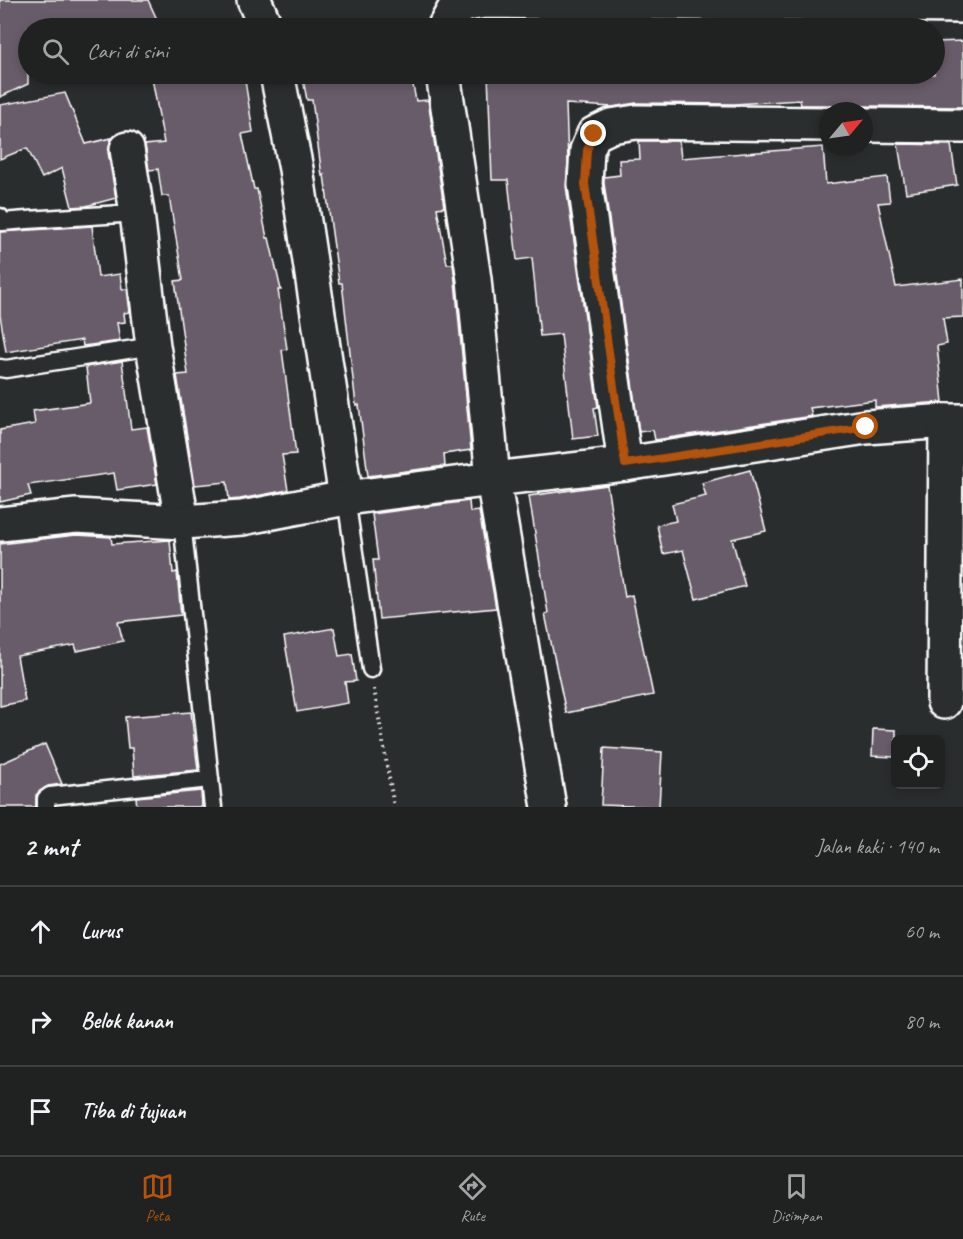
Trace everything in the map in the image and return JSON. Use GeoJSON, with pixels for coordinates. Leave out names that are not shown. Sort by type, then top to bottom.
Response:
{"type":"FeatureCollection","features":[{"type":"Feature","properties":{"kind":"street"},"geometry":{"type":"LineString","coordinates":[[254,0],[262,18]]}},
{"type":"Feature","properties":{"kind":"street"},"geometry":{"type":"LineString","coordinates":[[450,18],[454,10],[467,4],[484,1],[963,6]]}},
{"type":"Feature","properties":{"kind":"street"},"geometry":{"type":"LineString","coordinates":[[279,84],[296,169],[346,498]]}},
{"type":"Feature","properties":{"kind":"street"},"geometry":{"type":"LineString","coordinates":[[445,84],[474,279],[493,479],[549,807]]}},
{"type":"Feature","properties":{"kind":"street"},"geometry":{"type":"LineString","coordinates":[[625,464],[585,184],[587,150],[594,134],[611,126],[636,122],[819,124]]}},
{"type":"Feature","properties":{"kind":"street"},"geometry":{"type":"LineString","coordinates":[[873,125],[963,126]]}},
{"type":"Feature","properties":{"kind":"street"},"geometry":{"type":"LineString","coordinates":[[127,149],[153,346],[182,522]]}},
{"type":"Feature","properties":{"kind":"street"},"geometry":{"type":"LineString","coordinates":[[0,524],[76,516],[182,522],[242,518],[346,498],[625,464],[866,427],[955,421],[944,702]]}},
{"type":"Feature","properties":{"kind":"lane"},"geometry":{"type":"LineString","coordinates":[[1,221],[137,213]]}},
{"type":"Feature","properties":{"kind":"lane"},"geometry":{"type":"LineString","coordinates":[[0,368],[153,346]]}},
{"type":"Feature","properties":{"kind":"lane"},"geometry":{"type":"LineString","coordinates":[[346,498],[371,669]]}},
{"type":"Feature","properties":{"kind":"lane"},"geometry":{"type":"LineString","coordinates":[[182,522],[213,807]]}},
{"type":"Feature","properties":{"kind":"lane"},"geometry":{"type":"LineString","coordinates":[[46,807],[46,799],[50,796],[210,779]]}},
{"type":"Feature","properties":{"kind":"path"},"geometry":{"type":"LineString","coordinates":[[371,669],[393,807]]}},
{"type":"Feature","properties":{"kind":"building"},"geometry":{"type":"Polygon","coordinates":[[[0,0],[148,0],[156,18],[18,18],[18,84],[28,84],[0,97],[0,0]]]}},
{"type":"Feature","properties":{"kind":"building"},"geometry":{"type":"Polygon","coordinates":[[[963,41],[963,107],[873,106],[873,102],[819,102],[819,105],[801,105],[800,100],[734,104],[636,103],[612,107],[566,104],[568,162],[566,186],[598,407],[594,408],[598,436],[573,439],[561,334],[540,336],[532,258],[517,260],[508,180],[492,180],[488,84],[945,84],[945,42],[963,41]]]}},
{"type":"Feature","properties":{"kind":"building"},"geometry":{"type":"Polygon","coordinates":[[[153,84],[246,84],[253,132],[242,134],[281,290],[278,290],[287,349],[282,350],[296,454],[282,455],[288,490],[229,500],[227,482],[195,485],[177,375],[188,374],[175,281],[183,280],[169,196],[162,196],[158,169],[149,170],[145,145],[164,143],[153,84]]]}},
{"type":"Feature","properties":{"kind":"building"},"geometry":{"type":"Polygon","coordinates":[[[304,84],[413,84],[416,101],[428,100],[444,207],[437,208],[447,264],[453,264],[471,450],[444,454],[445,466],[368,476],[359,405],[356,405],[342,283],[339,283],[312,100],[307,100],[304,84]]]}},
{"type":"Feature","properties":{"kind":"building"},"geometry":{"type":"Polygon","coordinates":[[[65,93],[86,144],[111,138],[108,152],[116,198],[86,206],[72,207],[62,168],[42,178],[27,148],[0,159],[0,105],[65,93]]]}},
{"type":"Feature","properties":{"kind":"building"},"geometry":{"type":"Polygon","coordinates":[[[639,141],[679,141],[681,158],[819,147],[819,156],[824,156],[826,184],[887,177],[890,202],[878,203],[896,287],[963,279],[963,317],[943,318],[947,344],[937,346],[943,402],[875,407],[875,400],[810,408],[812,416],[655,440],[653,430],[639,432],[604,177],[620,175],[619,160],[640,159],[639,141]]]}},
{"type":"Feature","properties":{"kind":"building"},"geometry":{"type":"Polygon","coordinates":[[[898,144],[951,145],[957,185],[906,193],[898,144]]]}},
{"type":"Feature","properties":{"kind":"building"},"geometry":{"type":"Polygon","coordinates":[[[92,226],[98,277],[120,274],[122,289],[127,289],[130,312],[124,313],[125,322],[117,323],[120,341],[83,346],[82,340],[6,352],[0,315],[0,232],[92,226]]]}},
{"type":"Feature","properties":{"kind":"building"},"geometry":{"type":"Polygon","coordinates":[[[122,361],[131,429],[147,427],[157,484],[117,490],[114,473],[28,485],[31,495],[0,502],[0,430],[35,424],[33,411],[90,403],[86,367],[122,361]]]}},
{"type":"Feature","properties":{"kind":"building"},"geometry":{"type":"Polygon","coordinates":[[[750,470],[766,531],[732,539],[745,586],[696,599],[683,550],[663,554],[657,525],[676,521],[672,504],[706,496],[702,483],[750,470]]]}},
{"type":"Feature","properties":{"kind":"building"},"geometry":{"type":"Polygon","coordinates":[[[607,485],[625,597],[632,595],[653,695],[566,713],[545,614],[548,613],[529,496],[607,485]]]}},
{"type":"Feature","properties":{"kind":"building"},"geometry":{"type":"Polygon","coordinates":[[[469,501],[470,512],[479,511],[496,608],[379,619],[373,560],[378,560],[372,514],[469,501]]]}},
{"type":"Feature","properties":{"kind":"building"},"geometry":{"type":"Polygon","coordinates":[[[76,535],[111,537],[112,544],[170,540],[173,573],[177,572],[181,615],[118,622],[123,641],[77,651],[75,645],[17,656],[25,701],[0,706],[0,544],[76,535]]]}},
{"type":"Feature","properties":{"kind":"building"},"geometry":{"type":"Polygon","coordinates":[[[334,628],[339,656],[352,654],[356,681],[345,682],[348,703],[297,712],[284,637],[334,628]]]}},
{"type":"Feature","properties":{"kind":"building"},"geometry":{"type":"Polygon","coordinates":[[[191,712],[198,770],[134,776],[132,748],[128,748],[125,717],[191,712]]]}},
{"type":"Feature","properties":{"kind":"building"},"geometry":{"type":"Polygon","coordinates":[[[873,729],[896,730],[896,735],[891,735],[891,757],[872,756],[873,729]]]}},
{"type":"Feature","properties":{"kind":"building"},"geometry":{"type":"Polygon","coordinates":[[[45,744],[62,784],[48,786],[40,791],[36,795],[36,807],[0,807],[0,764],[45,744]]]}},
{"type":"Feature","properties":{"kind":"building"},"geometry":{"type":"Polygon","coordinates":[[[604,748],[662,752],[659,807],[601,805],[604,748]]]}},
{"type":"Feature","properties":{"kind":"building"},"geometry":{"type":"Polygon","coordinates":[[[201,791],[202,807],[137,807],[136,797],[201,791]]]}},
{"type":"Feature","properties":{"kind":"route"},"geometry":{"type":"LineString","coordinates":[[594,134],[587,150],[585,184],[625,464],[866,427]]}}]}
